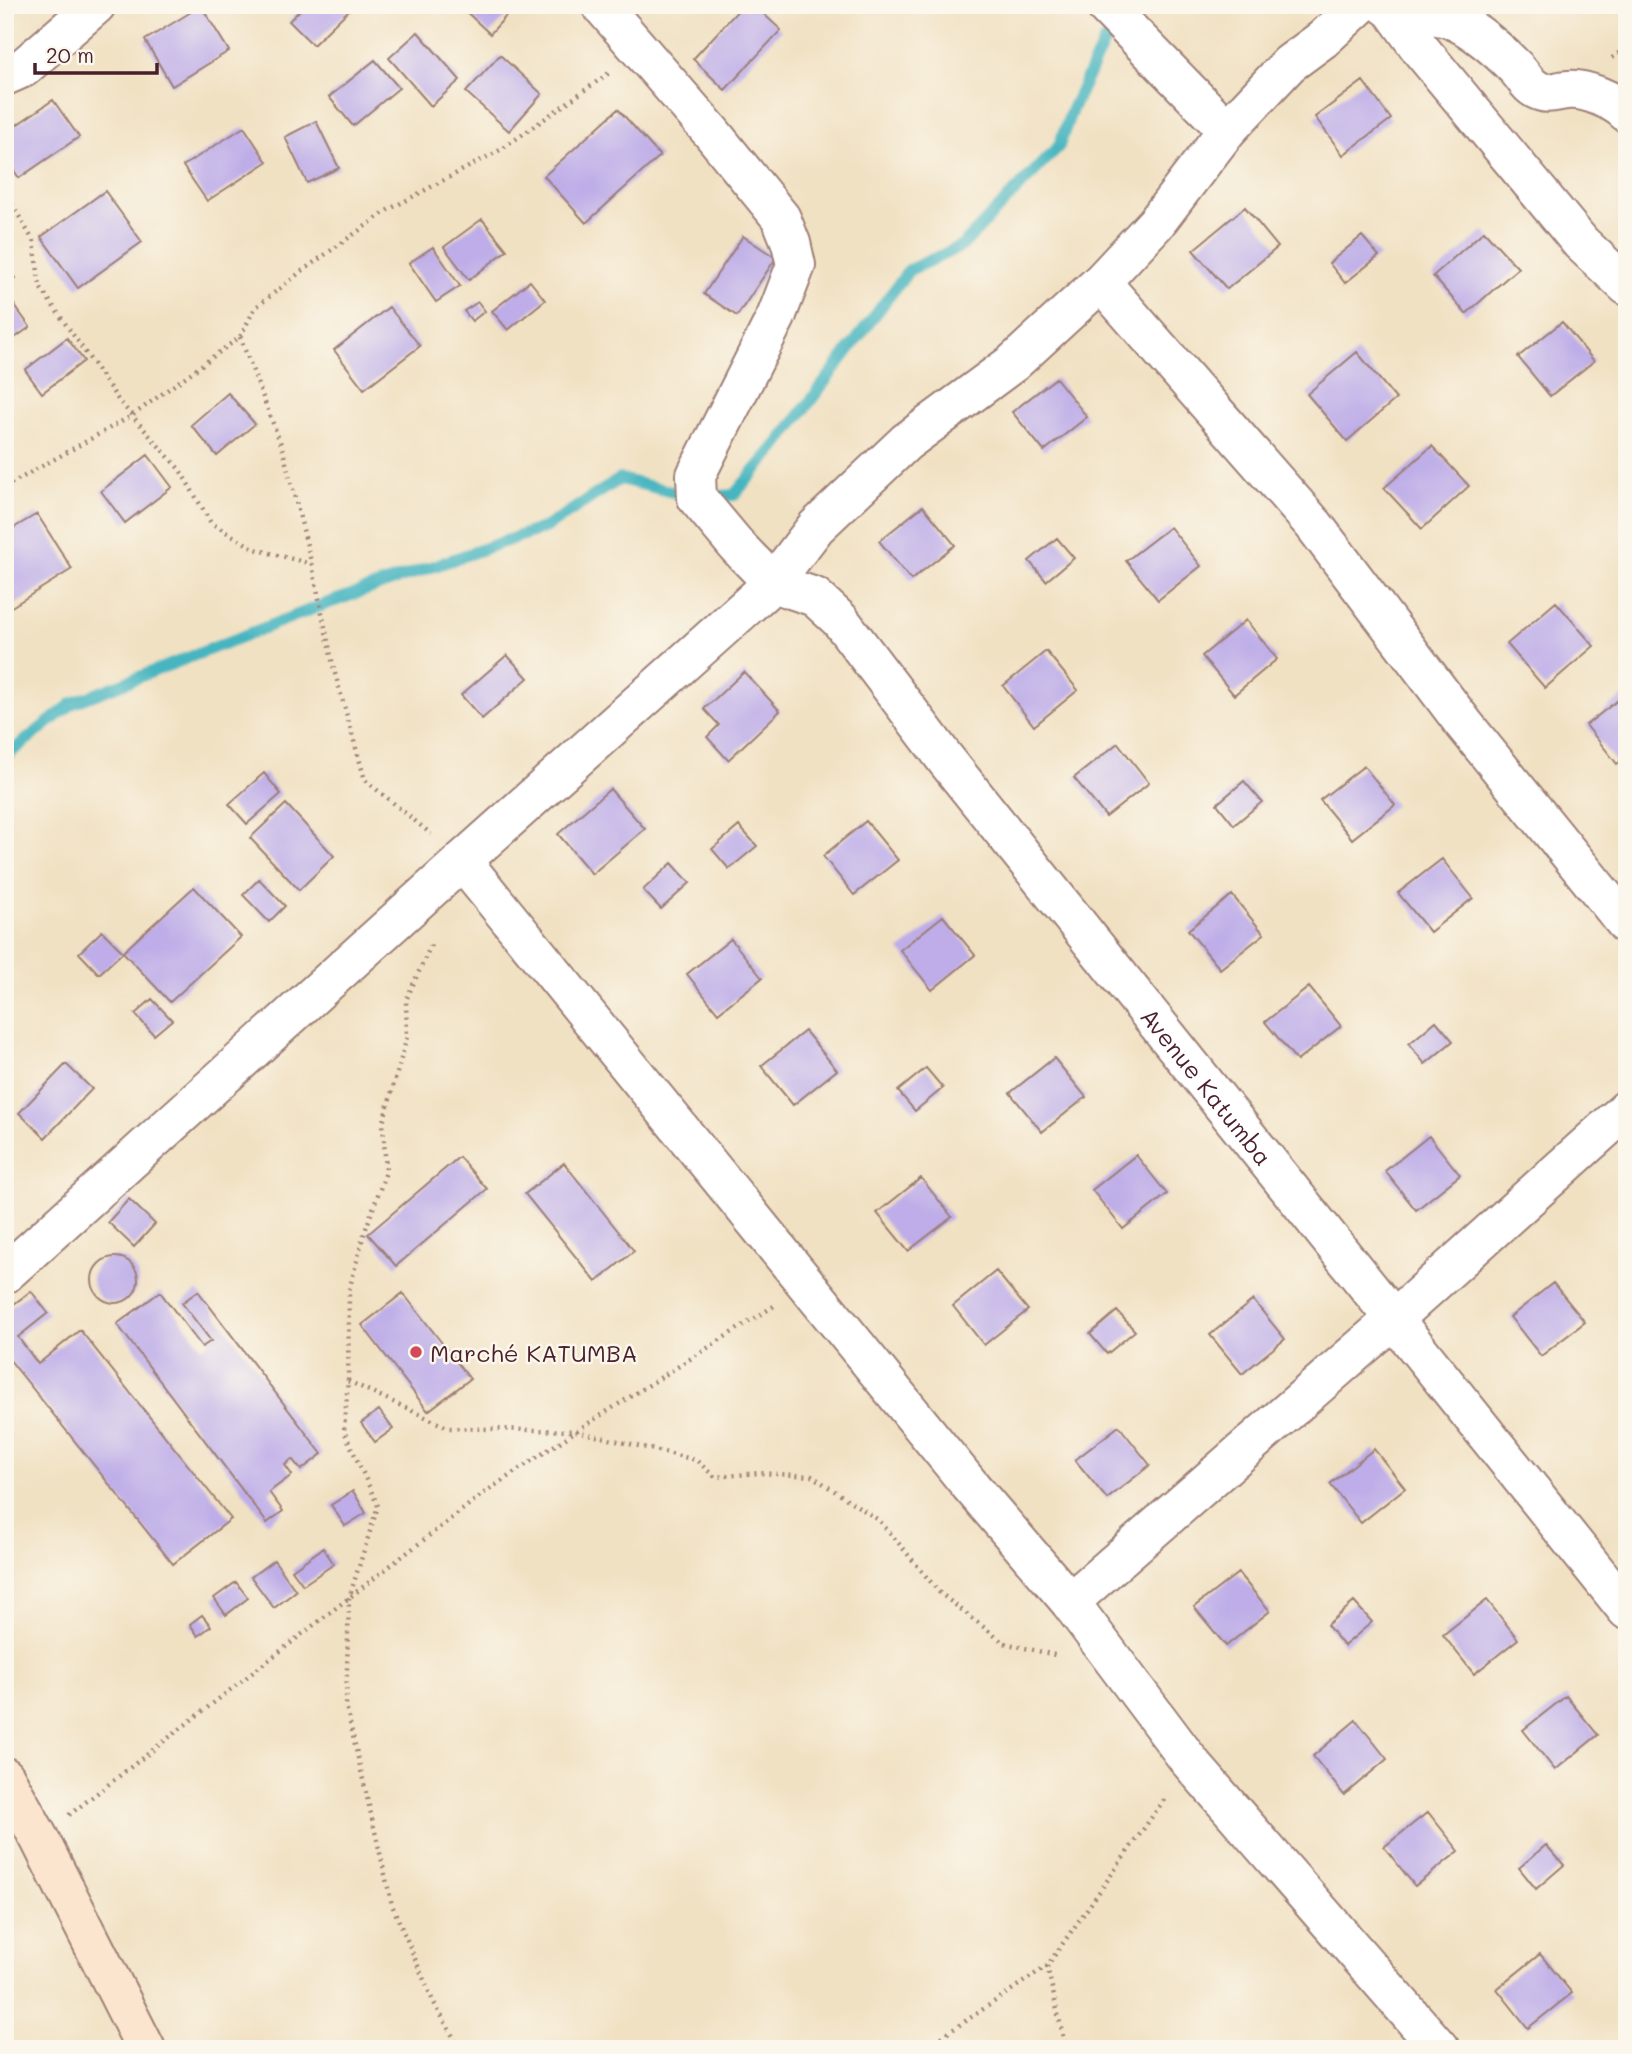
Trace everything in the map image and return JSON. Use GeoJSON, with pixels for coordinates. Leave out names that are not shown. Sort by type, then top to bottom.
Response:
{"type":"FeatureCollection","features":[{"type":"Feature","properties":{"kind":"street"},"geometry":{"type":"LineString","coordinates":[[5,76],[23,68],[96,5]]}},
{"type":"Feature","properties":{"kind":"street"},"geometry":{"type":"LineString","coordinates":[[601,5],[781,218],[791,243],[796,265],[776,317],[696,475],[698,498],[738,547],[774,583]]}},
{"type":"Feature","properties":{"kind":"street"},"geometry":{"type":"LineString","coordinates":[[1105,5],[1227,130]]}},
{"type":"Feature","properties":{"kind":"street"},"geometry":{"type":"LineString","coordinates":[[5,1275],[462,860],[774,583],[816,527],[906,442],[1013,363],[1101,282],[1156,223],[1227,130],[1289,64],[1323,39],[1379,7],[1401,14],[1450,19],[1486,42],[1517,69],[1525,81],[1543,93],[1569,89],[1592,94],[1620,106],[1627,113]]}},
{"type":"Feature","properties":{"kind":"street"},"geometry":{"type":"LineString","coordinates":[[1379,7],[1421,50],[1581,243],[1627,286]]}},
{"type":"Feature","properties":{"kind":"street"},"geometry":{"type":"LineString","coordinates":[[1101,282],[1314,525],[1464,724],[1627,925]]}},
{"type":"Feature","properties":{"kind":"street","name":"Avenue Katumba"},"geometry":{"type":"LineString","coordinates":[[774,583],[815,597],[840,620],[946,760],[1627,1610]]}},
{"type":"Feature","properties":{"kind":"street"},"geometry":{"type":"LineString","coordinates":[[462,860],[969,1484],[1070,1602],[1190,1762],[1440,2049]]}},
{"type":"Feature","properties":{"kind":"street"},"geometry":{"type":"LineString","coordinates":[[1070,1602],[1395,1318],[1627,1109]]}},
{"type":"Feature","properties":{"kind":"street"},"geometry":{"type":"LineString","coordinates":[[5,1777],[39,1838],[146,2049]]}},
{"type":"Feature","properties":{"kind":"path"},"geometry":{"type":"LineString","coordinates":[[5,487],[133,415],[240,337],[255,308],[388,209],[502,149],[640,50]]}},
{"type":"Feature","properties":{"kind":"path"},"geometry":{"type":"LineString","coordinates":[[5,192],[34,242],[40,287],[119,401],[180,470],[211,523],[255,549],[312,565]]}},
{"type":"Feature","properties":{"kind":"path"},"geometry":{"type":"LineString","coordinates":[[240,337],[282,447],[312,565],[334,670],[365,780],[462,860]]}},
{"type":"Feature","properties":{"kind":"path"},"geometry":{"type":"LineString","coordinates":[[434,939],[406,1000],[407,1038],[383,1123],[386,1172],[364,1234],[349,1290],[348,1381],[344,1431],[378,1506],[349,1598],[346,1706],[392,1905],[433,2001],[460,2049]]}},
{"type":"Feature","properties":{"kind":"path"},"geometry":{"type":"LineString","coordinates":[[39,1838],[484,1493],[576,1431],[807,1285]]}},
{"type":"Feature","properties":{"kind":"path"},"geometry":{"type":"LineString","coordinates":[[348,1381],[449,1428],[576,1431],[696,1460],[715,1477],[759,1473],[812,1476],[880,1521],[940,1593],[1004,1643],[1120,1671]]}},
{"type":"Feature","properties":{"kind":"path"},"geometry":{"type":"LineString","coordinates":[[924,2049],[1047,1966],[1190,1762]]}},
{"type":"Feature","properties":{"kind":"path"},"geometry":{"type":"LineString","coordinates":[[1047,1966],[1066,2049]]}},
{"type":"Feature","properties":{"kind":"building"},"geometry":{"type":"Polygon","coordinates":[[[305,5],[352,7],[313,45],[289,21],[305,5]]]}},
{"type":"Feature","properties":{"kind":"building"},"geometry":{"type":"Polygon","coordinates":[[[459,5],[516,5],[490,34],[459,5]]]}},
{"type":"Feature","properties":{"kind":"building"},"geometry":{"type":"Polygon","coordinates":[[[743,5],[754,5],[781,30],[725,90],[693,59],[743,5]]]}},
{"type":"Feature","properties":{"kind":"building"},"geometry":{"type":"Polygon","coordinates":[[[201,6],[229,51],[172,86],[145,40],[201,6]]]}},
{"type":"Feature","properties":{"kind":"building"},"geometry":{"type":"Polygon","coordinates":[[[418,32],[460,80],[431,106],[389,58],[418,32]]]}},
{"type":"Feature","properties":{"kind":"building"},"geometry":{"type":"Polygon","coordinates":[[[500,55],[542,94],[509,131],[466,92],[500,55]]]}},
{"type":"Feature","properties":{"kind":"building"},"geometry":{"type":"Polygon","coordinates":[[[375,60],[399,88],[353,126],[329,97],[375,60]]]}},
{"type":"Feature","properties":{"kind":"building"},"geometry":{"type":"Polygon","coordinates":[[[1363,81],[1391,119],[1343,155],[1315,117],[1363,81]]]}},
{"type":"Feature","properties":{"kind":"building"},"geometry":{"type":"Polygon","coordinates":[[[53,100],[79,137],[19,178],[5,157],[5,133],[53,100]]]}},
{"type":"Feature","properties":{"kind":"building"},"geometry":{"type":"Polygon","coordinates":[[[618,109],[660,156],[586,223],[544,176],[618,109]]]}},
{"type":"Feature","properties":{"kind":"building"},"geometry":{"type":"Polygon","coordinates":[[[316,121],[339,168],[307,183],[285,137],[316,121]]]}},
{"type":"Feature","properties":{"kind":"building"},"geometry":{"type":"Polygon","coordinates":[[[244,127],[267,162],[207,201],[183,166],[244,127]]]}},
{"type":"Feature","properties":{"kind":"building"},"geometry":{"type":"Polygon","coordinates":[[[105,191],[142,242],[78,288],[41,237],[105,191]]]}},
{"type":"Feature","properties":{"kind":"building"},"geometry":{"type":"Polygon","coordinates":[[[1245,207],[1278,247],[1227,289],[1193,250],[1245,207]]]}},
{"type":"Feature","properties":{"kind":"building"},"geometry":{"type":"Polygon","coordinates":[[[482,219],[507,250],[469,280],[444,247],[482,219]]]}},
{"type":"Feature","properties":{"kind":"building"},"geometry":{"type":"Polygon","coordinates":[[[1484,231],[1518,268],[1466,314],[1433,276],[1484,231]]]}},
{"type":"Feature","properties":{"kind":"building"},"geometry":{"type":"Polygon","coordinates":[[[743,236],[776,258],[737,316],[704,294],[743,236]]]}},
{"type":"Feature","properties":{"kind":"building"},"geometry":{"type":"Polygon","coordinates":[[[1362,236],[1379,256],[1345,283],[1329,263],[1362,236]]]}},
{"type":"Feature","properties":{"kind":"building"},"geometry":{"type":"Polygon","coordinates":[[[433,247],[460,286],[436,302],[409,263],[433,247]]]}},
{"type":"Feature","properties":{"kind":"building"},"geometry":{"type":"Polygon","coordinates":[[[5,264],[15,278],[5,285],[5,264]]]}},
{"type":"Feature","properties":{"kind":"building"},"geometry":{"type":"Polygon","coordinates":[[[530,281],[545,300],[508,330],[492,311],[530,281]]]}},
{"type":"Feature","properties":{"kind":"building"},"geometry":{"type":"Polygon","coordinates":[[[5,292],[30,327],[9,342],[5,337],[5,292]]]}},
{"type":"Feature","properties":{"kind":"building"},"geometry":{"type":"Polygon","coordinates":[[[478,302],[485,311],[472,321],[464,311],[478,302]]]}},
{"type":"Feature","properties":{"kind":"building"},"geometry":{"type":"Polygon","coordinates":[[[389,307],[420,346],[364,389],[334,350],[389,307]]]}},
{"type":"Feature","properties":{"kind":"building"},"geometry":{"type":"Polygon","coordinates":[[[1562,322],[1594,361],[1550,396],[1518,357],[1562,322]]]}},
{"type":"Feature","properties":{"kind":"building"},"geometry":{"type":"Polygon","coordinates":[[[67,338],[84,361],[42,393],[25,370],[67,338]]]}},
{"type":"Feature","properties":{"kind":"building"},"geometry":{"type":"Polygon","coordinates":[[[1357,352],[1396,399],[1347,441],[1307,394],[1357,352]]]}},
{"type":"Feature","properties":{"kind":"building"},"geometry":{"type":"Polygon","coordinates":[[[1056,378],[1087,417],[1044,451],[1012,412],[1056,378]]]}},
{"type":"Feature","properties":{"kind":"building"},"geometry":{"type":"Polygon","coordinates":[[[228,393],[255,424],[217,456],[191,425],[228,393]]]}},
{"type":"Feature","properties":{"kind":"building"},"geometry":{"type":"Polygon","coordinates":[[[1432,446],[1469,486],[1422,529],[1384,488],[1432,446]]]}},
{"type":"Feature","properties":{"kind":"building"},"geometry":{"type":"Polygon","coordinates":[[[148,455],[172,487],[125,523],[101,491],[148,455]]]}},
{"type":"Feature","properties":{"kind":"building"},"geometry":{"type":"Polygon","coordinates":[[[923,506],[955,545],[911,580],[879,541],[923,506]]]}},
{"type":"Feature","properties":{"kind":"building"},"geometry":{"type":"Polygon","coordinates":[[[37,514],[72,569],[5,611],[5,533],[37,514]]]}},
{"type":"Feature","properties":{"kind":"building"},"geometry":{"type":"Polygon","coordinates":[[[1170,527],[1201,566],[1158,600],[1126,561],[1170,527]]]}},
{"type":"Feature","properties":{"kind":"building"},"geometry":{"type":"Polygon","coordinates":[[[1057,538],[1074,558],[1046,581],[1029,561],[1057,538]]]}},
{"type":"Feature","properties":{"kind":"building"},"geometry":{"type":"Polygon","coordinates":[[[1556,602],[1594,646],[1545,688],[1507,644],[1556,602]]]}},
{"type":"Feature","properties":{"kind":"building"},"geometry":{"type":"Polygon","coordinates":[[[1246,620],[1277,659],[1234,695],[1202,656],[1246,620]]]}},
{"type":"Feature","properties":{"kind":"building"},"geometry":{"type":"Polygon","coordinates":[[[1046,651],[1078,690],[1034,726],[1003,686],[1046,651]]]}},
{"type":"Feature","properties":{"kind":"building"},"geometry":{"type":"Polygon","coordinates":[[[507,655],[528,678],[482,719],[461,695],[507,655]]]}},
{"type":"Feature","properties":{"kind":"building"},"geometry":{"type":"Polygon","coordinates":[[[744,672],[780,711],[728,760],[707,737],[719,725],[704,709],[744,672]]]}},
{"type":"Feature","properties":{"kind":"building"},"geometry":{"type":"Polygon","coordinates":[[[1627,693],[1627,757],[1617,764],[1586,725],[1627,693]]]}},
{"type":"Feature","properties":{"kind":"building"},"geometry":{"type":"Polygon","coordinates":[[[1118,743],[1149,783],[1106,817],[1074,778],[1118,743]]]}},
{"type":"Feature","properties":{"kind":"building"},"geometry":{"type":"Polygon","coordinates":[[[1364,766],[1395,805],[1352,839],[1320,800],[1364,766]]]}},
{"type":"Feature","properties":{"kind":"building"},"geometry":{"type":"Polygon","coordinates":[[[264,773],[281,794],[247,824],[229,804],[264,773]]]}},
{"type":"Feature","properties":{"kind":"building"},"geometry":{"type":"Polygon","coordinates":[[[1244,781],[1262,802],[1234,825],[1217,804],[1244,781]]]}},
{"type":"Feature","properties":{"kind":"building"},"geometry":{"type":"Polygon","coordinates":[[[610,789],[645,829],[592,874],[558,834],[610,789]]]}},
{"type":"Feature","properties":{"kind":"building"},"geometry":{"type":"Polygon","coordinates":[[[286,804],[334,856],[299,890],[250,838],[286,804]]]}},
{"type":"Feature","properties":{"kind":"building"},"geometry":{"type":"Polygon","coordinates":[[[866,821],[898,860],[854,895],[823,856],[866,821]]]}},
{"type":"Feature","properties":{"kind":"building"},"geometry":{"type":"Polygon","coordinates":[[[739,826],[757,846],[729,869],[712,849],[739,826]]]}},
{"type":"Feature","properties":{"kind":"building"},"geometry":{"type":"Polygon","coordinates":[[[1442,859],[1473,898],[1430,932],[1398,893],[1442,859]]]}},
{"type":"Feature","properties":{"kind":"building"},"geometry":{"type":"Polygon","coordinates":[[[672,863],[690,883],[661,909],[643,890],[672,863]]]}},
{"type":"Feature","properties":{"kind":"building"},"geometry":{"type":"Polygon","coordinates":[[[259,879],[285,906],[269,922],[243,895],[259,879]]]}},
{"type":"Feature","properties":{"kind":"building"},"geometry":{"type":"Polygon","coordinates":[[[194,887],[241,937],[170,1002],[123,952],[194,887]]]}},
{"type":"Feature","properties":{"kind":"building"},"geometry":{"type":"Polygon","coordinates":[[[1232,895],[1264,934],[1220,969],[1188,930],[1232,895]]]}},
{"type":"Feature","properties":{"kind":"building"},"geometry":{"type":"Polygon","coordinates":[[[943,916],[975,955],[932,990],[900,950],[943,916]]]}},
{"type":"Feature","properties":{"kind":"building"},"geometry":{"type":"Polygon","coordinates":[[[102,931],[123,952],[99,974],[79,953],[102,931]]]}},
{"type":"Feature","properties":{"kind":"building"},"geometry":{"type":"Polygon","coordinates":[[[731,939],[762,978],[718,1013],[687,974],[731,939]]]}},
{"type":"Feature","properties":{"kind":"building"},"geometry":{"type":"Polygon","coordinates":[[[1309,987],[1341,1026],[1297,1061],[1265,1022],[1309,987]]]}},
{"type":"Feature","properties":{"kind":"building"},"geometry":{"type":"Polygon","coordinates":[[[152,999],[172,1020],[154,1035],[135,1014],[152,999]]]}},
{"type":"Feature","properties":{"kind":"building"},"geometry":{"type":"Polygon","coordinates":[[[1436,1021],[1453,1041],[1425,1064],[1409,1044],[1436,1021]]]}},
{"type":"Feature","properties":{"kind":"building"},"geometry":{"type":"Polygon","coordinates":[[[805,1031],[837,1070],[793,1105],[761,1066],[805,1031]]]}},
{"type":"Feature","properties":{"kind":"building"},"geometry":{"type":"Polygon","coordinates":[[[1054,1058],[1086,1097],[1042,1132],[1010,1093],[1054,1058]]]}},
{"type":"Feature","properties":{"kind":"building"},"geometry":{"type":"Polygon","coordinates":[[[66,1064],[92,1089],[45,1138],[19,1113],[66,1064]]]}},
{"type":"Feature","properties":{"kind":"building"},"geometry":{"type":"Polygon","coordinates":[[[926,1068],[943,1088],[915,1111],[898,1091],[926,1068]]]}},
{"type":"Feature","properties":{"kind":"building"},"geometry":{"type":"Polygon","coordinates":[[[1429,1136],[1460,1175],[1416,1210],[1385,1171],[1429,1136]]]}},
{"type":"Feature","properties":{"kind":"building"},"geometry":{"type":"Polygon","coordinates":[[[1136,1155],[1167,1194],[1123,1229],[1092,1190],[1136,1155]]]}},
{"type":"Feature","properties":{"kind":"building"},"geometry":{"type":"Polygon","coordinates":[[[459,1157],[487,1189],[396,1266],[368,1234],[459,1157]]]}},
{"type":"Feature","properties":{"kind":"building"},"geometry":{"type":"Polygon","coordinates":[[[564,1163],[634,1251],[596,1282],[525,1194],[564,1163]]]}},
{"type":"Feature","properties":{"kind":"building"},"geometry":{"type":"Polygon","coordinates":[[[921,1178],[952,1217],[908,1251],[877,1213],[921,1178]]]}},
{"type":"Feature","properties":{"kind":"building"},"geometry":{"type":"Polygon","coordinates":[[[129,1199],[155,1224],[134,1247],[108,1222],[129,1199]]]}},
{"type":"Feature","properties":{"kind":"building"},"geometry":{"type":"Polygon","coordinates":[[[115,1257],[131,1264],[138,1280],[131,1296],[115,1303],[99,1296],[92,1280],[99,1264],[115,1257]]]}},
{"type":"Feature","properties":{"kind":"building"},"geometry":{"type":"Polygon","coordinates":[[[996,1271],[1028,1310],[984,1345],[953,1306],[996,1271]]]}},
{"type":"Feature","properties":{"kind":"building"},"geometry":{"type":"Polygon","coordinates":[[[1553,1283],[1585,1322],[1541,1356],[1510,1317],[1553,1283]]]}},
{"type":"Feature","properties":{"kind":"building"},"geometry":{"type":"Polygon","coordinates":[[[31,1291],[48,1313],[18,1337],[38,1364],[80,1330],[231,1519],[173,1564],[5,1354],[5,1311],[31,1291]]]}},
{"type":"Feature","properties":{"kind":"building"},"geometry":{"type":"Polygon","coordinates":[[[198,1291],[322,1454],[301,1470],[292,1459],[285,1465],[292,1475],[269,1492],[283,1511],[267,1523],[117,1324],[160,1292],[202,1347],[211,1341],[182,1303],[198,1291]]]}},
{"type":"Feature","properties":{"kind":"building","name":"Marché KATUMBA"},"geometry":{"type":"Polygon","coordinates":[[[403,1293],[470,1379],[428,1411],[362,1325],[403,1293]]]}},
{"type":"Feature","properties":{"kind":"building"},"geometry":{"type":"Polygon","coordinates":[[[1253,1300],[1285,1339],[1242,1374],[1210,1335],[1253,1300]]]}},
{"type":"Feature","properties":{"kind":"building"},"geometry":{"type":"Polygon","coordinates":[[[1117,1311],[1135,1331],[1107,1354],[1090,1334],[1117,1311]]]}},
{"type":"Feature","properties":{"kind":"building"},"geometry":{"type":"Polygon","coordinates":[[[379,1410],[393,1429],[375,1442],[361,1423],[379,1410]]]}},
{"type":"Feature","properties":{"kind":"building"},"geometry":{"type":"Polygon","coordinates":[[[1119,1426],[1150,1465],[1107,1499],[1075,1460],[1119,1426]]]}},
{"type":"Feature","properties":{"kind":"building"},"geometry":{"type":"Polygon","coordinates":[[[1374,1449],[1405,1488],[1361,1523],[1330,1484],[1374,1449]]]}},
{"type":"Feature","properties":{"kind":"building"},"geometry":{"type":"Polygon","coordinates":[[[353,1491],[366,1513],[345,1526],[331,1505],[353,1491]]]}},
{"type":"Feature","properties":{"kind":"building"},"geometry":{"type":"Polygon","coordinates":[[[323,1548],[334,1564],[303,1585],[292,1570],[323,1548]]]}},
{"type":"Feature","properties":{"kind":"building"},"geometry":{"type":"Polygon","coordinates":[[[274,1560],[296,1591],[274,1608],[251,1577],[274,1560]]]}},
{"type":"Feature","properties":{"kind":"building"},"geometry":{"type":"Polygon","coordinates":[[[1238,1573],[1270,1611],[1226,1646],[1194,1607],[1238,1573]]]}},
{"type":"Feature","properties":{"kind":"building"},"geometry":{"type":"Polygon","coordinates":[[[236,1582],[248,1598],[226,1615],[214,1598],[236,1582]]]}},
{"type":"Feature","properties":{"kind":"building"},"geometry":{"type":"Polygon","coordinates":[[[1487,1600],[1518,1639],[1474,1674],[1443,1635],[1487,1600]]]}},
{"type":"Feature","properties":{"kind":"building"},"geometry":{"type":"Polygon","coordinates":[[[1354,1602],[1372,1622],[1344,1646],[1327,1625],[1354,1602]]]}},
{"type":"Feature","properties":{"kind":"building"},"geometry":{"type":"Polygon","coordinates":[[[202,1615],[211,1626],[198,1636],[190,1624],[202,1615]]]}},
{"type":"Feature","properties":{"kind":"building"},"geometry":{"type":"Polygon","coordinates":[[[1566,1696],[1598,1735],[1555,1770],[1523,1730],[1566,1696]]]}},
{"type":"Feature","properties":{"kind":"building"},"geometry":{"type":"Polygon","coordinates":[[[1356,1720],[1387,1759],[1344,1795],[1313,1756],[1356,1720]]]}},
{"type":"Feature","properties":{"kind":"building"},"geometry":{"type":"Polygon","coordinates":[[[1428,1812],[1459,1851],[1415,1886],[1384,1847],[1428,1812]]]}},
{"type":"Feature","properties":{"kind":"building"},"geometry":{"type":"Polygon","coordinates":[[[1546,1845],[1564,1865],[1536,1889],[1519,1868],[1546,1845]]]}},
{"type":"Feature","properties":{"kind":"building"},"geometry":{"type":"Polygon","coordinates":[[[1540,1954],[1572,1993],[1528,2028],[1497,1989],[1540,1954]]]}},
{"type":"Feature","properties":{"kind":"waterway"},"geometry":{"type":"LineString","coordinates":[[5,757],[73,703],[320,606],[546,527],[620,479],[697,498],[734,495],[778,444],[909,270],[962,246],[1059,146],[1072,109],[1104,42],[1146,5]]}},
{"type":"Feature","properties":{"kind":"place","name":"Marché KATUMBA"},"geometry":{"type":"Point","coordinates":[416,1352]}}]}
